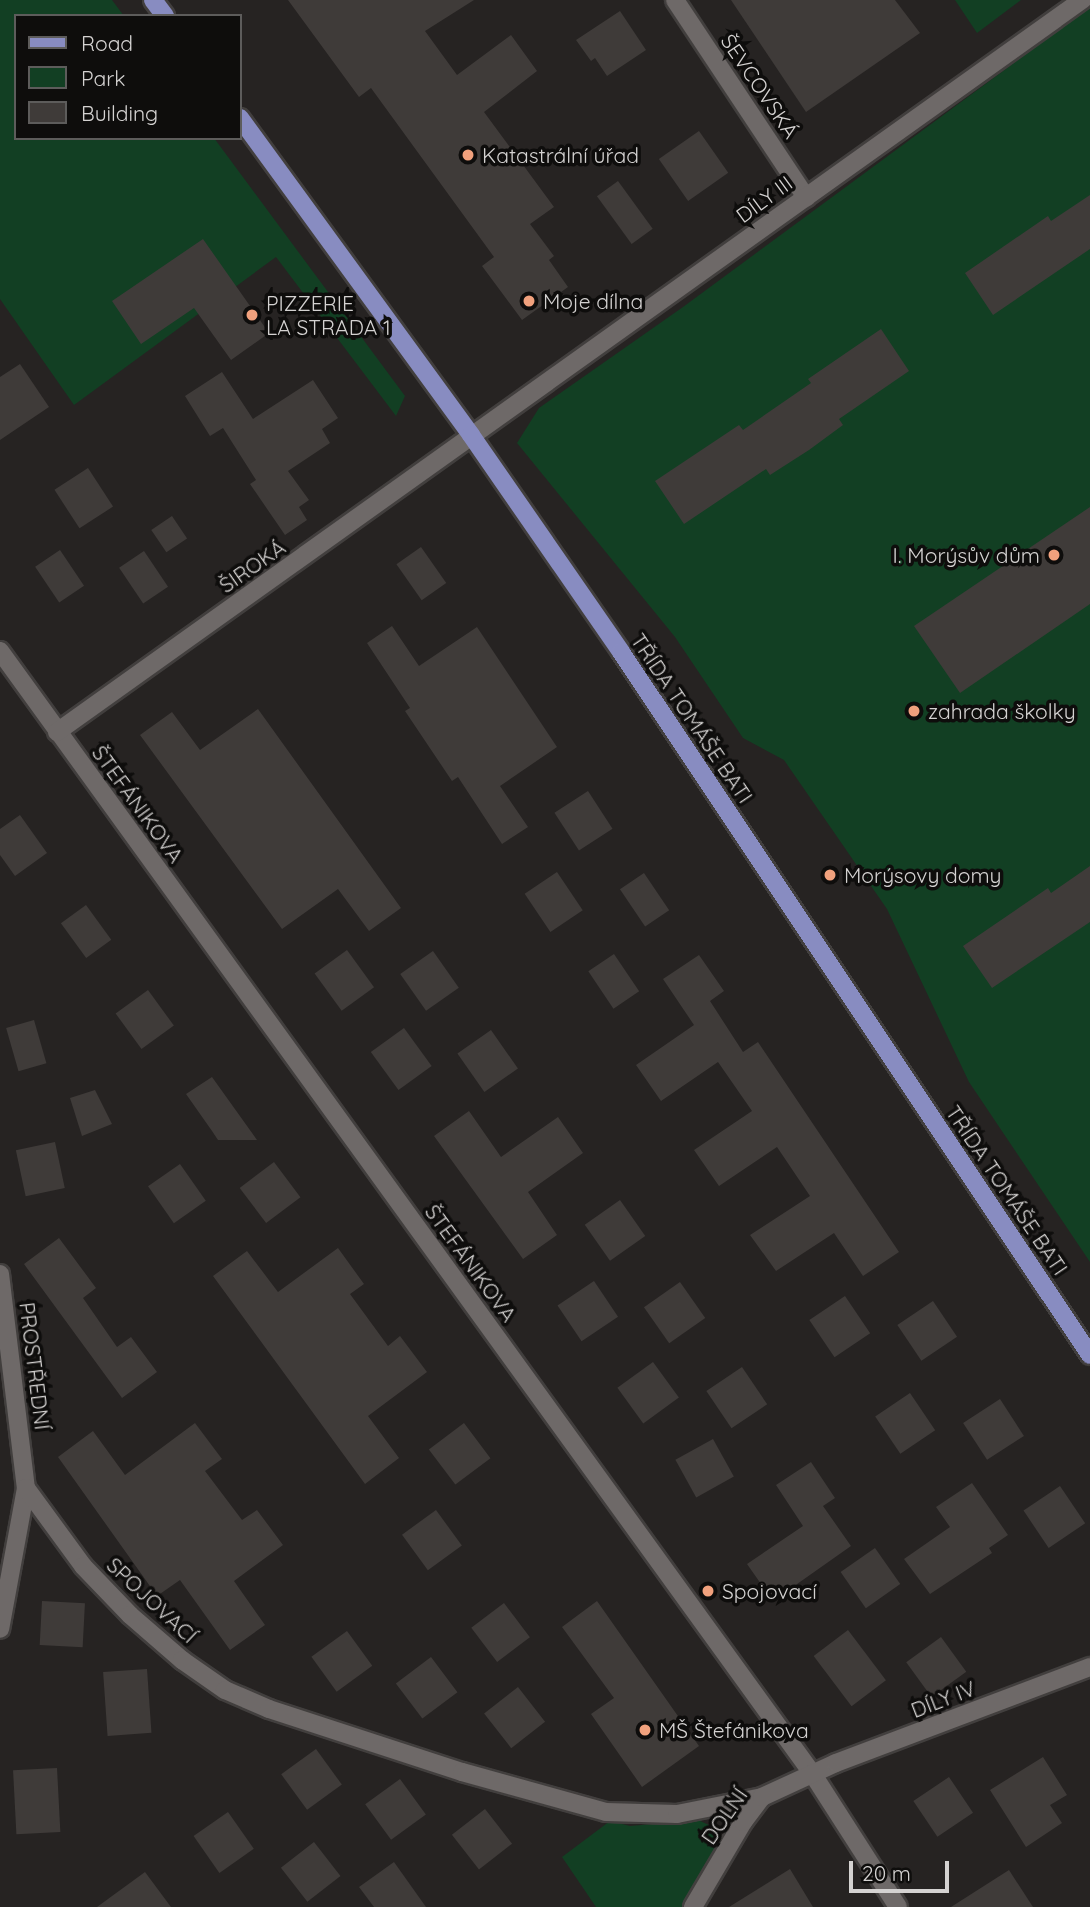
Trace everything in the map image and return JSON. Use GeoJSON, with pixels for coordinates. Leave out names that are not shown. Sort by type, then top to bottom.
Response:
{"type":"FeatureCollection","features":[{"type":"Feature","properties":{"kind":"main road","name":"TŘÍDA TOMÁŠE BATI"},"geometry":{"type":"LineString","coordinates":[[242,121],[471,435],[621,652],[1090,1355]]}},
{"type":"Feature","properties":{"kind":"street","name":"ŠEVCOVSKÁ"},"geometry":{"type":"LineString","coordinates":[[676,0],[806,197]]}},
{"type":"Feature","properties":{"kind":"street","name":"DÍLY III"},"geometry":{"type":"LineString","coordinates":[[471,435],[1082,0]]}},
{"type":"Feature","properties":{"kind":"street","name":"ŠIROKÁ"},"geometry":{"type":"LineString","coordinates":[[57,732],[471,435]]}},
{"type":"Feature","properties":{"kind":"street","name":"ŠTEFÁNIKOVA"},"geometry":{"type":"LineString","coordinates":[[0,651],[812,1773],[898,1907]]}},
{"type":"Feature","properties":{"kind":"street","name":"PROSTŘEDNÍ"},"geometry":{"type":"LineString","coordinates":[[0,1274],[26,1488],[0,1629]]}},
{"type":"Feature","properties":{"kind":"street","name":"SPOJOVACÍ"},"geometry":{"type":"LineString","coordinates":[[26,1488],[83,1566],[130,1615],[182,1660],[225,1690],[269,1709],[462,1773],[606,1812],[677,1814],[762,1797]]}},
{"type":"Feature","properties":{"kind":"street","name":"DÍLY IV"},"geometry":{"type":"LineString","coordinates":[[812,1773],[1090,1667]]}},
{"type":"Feature","properties":{"kind":"street","name":"DOLNÍ"},"geometry":{"type":"LineString","coordinates":[[693,1907],[743,1822],[762,1797],[812,1773]]}},
{"type":"Feature","properties":{"kind":"green space"},"geometry":{"type":"Polygon","coordinates":[[[0,0],[112,0],[122,14],[14,14],[14,140],[215,140],[405,396],[396,416],[276,257],[74,405],[0,299],[0,0]]]}},
{"type":"Feature","properties":{"kind":"green space"},"geometry":{"type":"Polygon","coordinates":[[[955,0],[1021,0],[977,33],[955,0]]]}},
{"type":"Feature","properties":{"kind":"green space"},"geometry":{"type":"Polygon","coordinates":[[[1090,7],[1090,1262],[969,1082],[887,909],[784,760],[743,738],[675,637],[517,443],[539,408],[683,307],[1090,7]]]}},
{"type":"Feature","properties":{"kind":"green space"},"geometry":{"type":"Polygon","coordinates":[[[698,1820],[711,1826],[717,1845],[682,1907],[596,1907],[562,1857],[610,1821],[630,1826],[698,1820]]]}},
{"type":"Feature","properties":{"kind":"building"},"geometry":{"type":"Polygon","coordinates":[[[288,0],[474,0],[425,31],[457,75],[511,35],[537,71],[484,112],[554,207],[530,224],[554,256],[549,260],[568,287],[522,320],[482,266],[494,257],[371,88],[359,97],[288,0]]]}},
{"type":"Feature","properties":{"kind":"building"},"geometry":{"type":"Polygon","coordinates":[[[731,0],[895,0],[920,33],[806,112],[731,0]]]}},
{"type":"Feature","properties":{"kind":"building"},"geometry":{"type":"Polygon","coordinates":[[[620,11],[646,50],[607,76],[595,58],[591,61],[576,40],[620,11]]]}},
{"type":"Feature","properties":{"kind":"building"},"geometry":{"type":"Polygon","coordinates":[[[699,131],[728,173],[688,201],[659,159],[699,131]]]}},
{"type":"Feature","properties":{"kind":"building"},"geometry":{"type":"Polygon","coordinates":[[[618,181],[653,229],[632,244],[597,196],[618,181]]]}},
{"type":"Feature","properties":{"kind":"building"},"geometry":{"type":"Polygon","coordinates":[[[1090,195],[1090,249],[993,315],[965,273],[1048,216],[1051,221],[1090,195]]]}},
{"type":"Feature","properties":{"kind":"building"},"geometry":{"type":"Polygon","coordinates":[[[203,239],[269,333],[231,360],[194,308],[141,344],[112,301],[203,239]]]}},
{"type":"Feature","properties":{"kind":"building"},"geometry":{"type":"Polygon","coordinates":[[[881,329],[909,371],[839,419],[843,425],[809,450],[770,475],[766,469],[684,524],[655,481],[739,425],[743,430],[811,383],[808,379],[881,329]]]}},
{"type":"Feature","properties":{"kind":"building"},"geometry":{"type":"Polygon","coordinates":[[[20,364],[49,407],[0,440],[0,377],[20,364]]]}},
{"type":"Feature","properties":{"kind":"building"},"geometry":{"type":"Polygon","coordinates":[[[222,372],[253,419],[313,380],[338,418],[322,429],[330,443],[288,471],[309,500],[299,507],[307,520],[285,535],[250,484],[256,480],[223,428],[210,436],[185,396],[222,372]]]}},
{"type":"Feature","properties":{"kind":"building"},"geometry":{"type":"Polygon","coordinates":[[[88,468],[113,507],[80,528],[54,490],[88,468]]]}},
{"type":"Feature","properties":{"kind":"building","name":"I. Morýsův dům"},"geometry":{"type":"Polygon","coordinates":[[[1090,507],[1090,604],[960,693],[914,626],[1090,507]]]}},
{"type":"Feature","properties":{"kind":"building"},"geometry":{"type":"Polygon","coordinates":[[[172,516],[187,538],[166,552],[151,530],[172,516]]]}},
{"type":"Feature","properties":{"kind":"building"},"geometry":{"type":"Polygon","coordinates":[[[421,547],[446,583],[422,600],[396,564],[421,547]]]}},
{"type":"Feature","properties":{"kind":"building"},"geometry":{"type":"Polygon","coordinates":[[[60,550],[84,586],[59,602],[35,567],[60,550]]]}},
{"type":"Feature","properties":{"kind":"building"},"geometry":{"type":"Polygon","coordinates":[[[144,551],[168,587],[143,603],[119,568],[144,551]]]}},
{"type":"Feature","properties":{"kind":"building"},"geometry":{"type":"Polygon","coordinates":[[[392,626],[419,666],[477,627],[557,747],[500,786],[528,827],[502,844],[458,777],[452,781],[405,711],[410,708],[367,643],[392,626]]]}},
{"type":"Feature","properties":{"kind":"building"},"geometry":{"type":"Polygon","coordinates":[[[258,709],[401,908],[369,931],[338,889],[282,929],[140,735],[172,712],[200,750],[258,709]]]}},
{"type":"Feature","properties":{"kind":"building"},"geometry":{"type":"Polygon","coordinates":[[[588,791],[613,829],[579,851],[554,813],[588,791]]]}},
{"type":"Feature","properties":{"kind":"building"},"geometry":{"type":"Polygon","coordinates":[[[20,815],[47,853],[15,876],[0,855],[0,829],[20,815]]]}},
{"type":"Feature","properties":{"kind":"building"},"geometry":{"type":"Polygon","coordinates":[[[1090,866],[1090,922],[992,988],[963,946],[1048,888],[1051,893],[1090,866]]]}},
{"type":"Feature","properties":{"kind":"building"},"geometry":{"type":"Polygon","coordinates":[[[557,872],[583,910],[550,932],[525,894],[557,872]]]}},
{"type":"Feature","properties":{"kind":"building"},"geometry":{"type":"Polygon","coordinates":[[[644,873],[669,910],[645,927],[620,889],[644,873]]]}},
{"type":"Feature","properties":{"kind":"building"},"geometry":{"type":"Polygon","coordinates":[[[86,905],[111,940],[86,958],[61,923],[86,905]]]}},
{"type":"Feature","properties":{"kind":"building"},"geometry":{"type":"Polygon","coordinates":[[[347,950],[374,987],[342,1011],[315,974],[347,950]]]}},
{"type":"Feature","properties":{"kind":"building"},"geometry":{"type":"Polygon","coordinates":[[[433,951],[459,988],[426,1011],[400,974],[433,951]]]}},
{"type":"Feature","properties":{"kind":"building"},"geometry":{"type":"Polygon","coordinates":[[[614,954],[639,991],[613,1009],[588,971],[614,954]]]}},
{"type":"Feature","properties":{"kind":"building"},"geometry":{"type":"Polygon","coordinates":[[[699,955],[724,991],[710,1001],[743,1052],[758,1042],[899,1252],[863,1276],[834,1233],[776,1271],[750,1235],[810,1196],[777,1147],[719,1186],[694,1150],[752,1111],[718,1062],[661,1101],[636,1065],[694,1025],[663,979],[699,955]]]}},
{"type":"Feature","properties":{"kind":"building"},"geometry":{"type":"Polygon","coordinates":[[[148,990],[174,1026],[142,1049],[116,1014],[148,990]]]}},
{"type":"Feature","properties":{"kind":"building"},"geometry":{"type":"Polygon","coordinates":[[[34,1020],[46,1063],[19,1071],[6,1028],[34,1020]]]}},
{"type":"Feature","properties":{"kind":"building"},"geometry":{"type":"Polygon","coordinates":[[[404,1028],[432,1066],[398,1090],[371,1052],[404,1028]]]}},
{"type":"Feature","properties":{"kind":"building"},"geometry":{"type":"Polygon","coordinates":[[[491,1030],[518,1069],[484,1092],[457,1054],[491,1030]]]}},
{"type":"Feature","properties":{"kind":"building"},"geometry":{"type":"Polygon","coordinates":[[[212,1077],[257,1140],[218,1140],[186,1094],[212,1077]]]}},
{"type":"Feature","properties":{"kind":"building"},"geometry":{"type":"Polygon","coordinates":[[[95,1090],[112,1124],[82,1136],[70,1098],[95,1090]]]}},
{"type":"Feature","properties":{"kind":"building"},"geometry":{"type":"Polygon","coordinates":[[[469,1111],[501,1157],[558,1117],[583,1153],[528,1192],[557,1235],[523,1259],[434,1136],[469,1111]]]}},
{"type":"Feature","properties":{"kind":"building"},"geometry":{"type":"Polygon","coordinates":[[[55,1142],[65,1188],[26,1196],[16,1150],[55,1142]]]}},
{"type":"Feature","properties":{"kind":"building"},"geometry":{"type":"Polygon","coordinates":[[[274,1162],[300,1197],[266,1223],[240,1188],[274,1162]]]}},
{"type":"Feature","properties":{"kind":"building"},"geometry":{"type":"Polygon","coordinates":[[[180,1164],[206,1201],[174,1223],[148,1186],[180,1164]]]}},
{"type":"Feature","properties":{"kind":"building"},"geometry":{"type":"Polygon","coordinates":[[[620,1200],[645,1236],[610,1261],[585,1225],[620,1200]]]}},
{"type":"Feature","properties":{"kind":"building"},"geometry":{"type":"Polygon","coordinates":[[[59,1238],[96,1288],[83,1298],[117,1347],[131,1337],[157,1372],[122,1398],[24,1264],[59,1238]]]}},
{"type":"Feature","properties":{"kind":"building"},"geometry":{"type":"Polygon","coordinates":[[[338,1248],[364,1284],[350,1294],[388,1346],[400,1336],[427,1372],[368,1416],[399,1458],[365,1484],[213,1276],[247,1251],[278,1292],[338,1248]]]}},
{"type":"Feature","properties":{"kind":"building"},"geometry":{"type":"Polygon","coordinates":[[[594,1281],[618,1317],[582,1341],[558,1306],[594,1281]]]}},
{"type":"Feature","properties":{"kind":"building"},"geometry":{"type":"Polygon","coordinates":[[[680,1282],[705,1318],[669,1343],[644,1307],[680,1282]]]}},
{"type":"Feature","properties":{"kind":"building"},"geometry":{"type":"Polygon","coordinates":[[[845,1296],[870,1333],[835,1357],[809,1320],[845,1296]]]}},
{"type":"Feature","properties":{"kind":"building"},"geometry":{"type":"Polygon","coordinates":[[[933,1301],[957,1337],[921,1361],[897,1325],[933,1301]]]}},
{"type":"Feature","properties":{"kind":"building"},"geometry":{"type":"Polygon","coordinates":[[[653,1362],[679,1398],[643,1423],[617,1388],[653,1362]]]}},
{"type":"Feature","properties":{"kind":"building"},"geometry":{"type":"Polygon","coordinates":[[[742,1367],[767,1404],[732,1428],[706,1391],[742,1367]]]}},
{"type":"Feature","properties":{"kind":"building"},"geometry":{"type":"Polygon","coordinates":[[[910,1393],[935,1430],[900,1454],[875,1416],[910,1393]]]}},
{"type":"Feature","properties":{"kind":"building"},"geometry":{"type":"Polygon","coordinates":[[[1000,1399],[1024,1436],[987,1460],[963,1423],[1000,1399]]]}},
{"type":"Feature","properties":{"kind":"building"},"geometry":{"type":"Polygon","coordinates":[[[195,1423],[222,1459],[205,1471],[242,1520],[257,1510],[283,1545],[234,1581],[265,1625],[230,1650],[180,1580],[157,1596],[58,1457],[93,1431],[125,1475],[195,1423]]]}},
{"type":"Feature","properties":{"kind":"building"},"geometry":{"type":"Polygon","coordinates":[[[464,1423],[490,1458],[455,1485],[429,1449],[464,1423]]]}},
{"type":"Feature","properties":{"kind":"building"},"geometry":{"type":"Polygon","coordinates":[[[713,1439],[734,1477],[696,1497],[675,1460],[713,1439]]]}},
{"type":"Feature","properties":{"kind":"building"},"geometry":{"type":"Polygon","coordinates":[[[811,1462],[835,1498],[823,1506],[851,1546],[773,1601],[747,1564],[803,1526],[776,1485],[811,1462]]]}},
{"type":"Feature","properties":{"kind":"building"},"geometry":{"type":"Polygon","coordinates":[[[972,1483],[1008,1535],[989,1548],[992,1553],[930,1594],[904,1559],[950,1527],[936,1507],[972,1483]]]}},
{"type":"Feature","properties":{"kind":"building"},"geometry":{"type":"Polygon","coordinates":[[[1060,1486],[1085,1523],[1049,1548],[1024,1511],[1060,1486]]]}},
{"type":"Feature","properties":{"kind":"building"},"geometry":{"type":"Polygon","coordinates":[[[436,1510],[462,1546],[428,1570],[402,1535],[436,1510]]]}},
{"type":"Feature","properties":{"kind":"building"},"geometry":{"type":"Polygon","coordinates":[[[875,1548],[900,1584],[866,1608],[841,1572],[875,1548]]]}},
{"type":"Feature","properties":{"kind":"building"},"geometry":{"type":"Polygon","coordinates":[[[42,1601],[85,1603],[83,1647],[40,1645],[42,1601]]]}},
{"type":"Feature","properties":{"kind":"building","name":"MŠ Štefánikova"},"geometry":{"type":"Polygon","coordinates":[[[597,1601],[699,1746],[642,1787],[591,1714],[614,1698],[562,1627],[597,1601]]]}},
{"type":"Feature","properties":{"kind":"building"},"geometry":{"type":"Polygon","coordinates":[[[504,1603],[530,1637],[497,1662],[471,1628],[504,1603]]]}},
{"type":"Feature","properties":{"kind":"building"},"geometry":{"type":"Polygon","coordinates":[[[848,1630],[886,1680],[852,1706],[814,1656],[848,1630]]]}},
{"type":"Feature","properties":{"kind":"building"},"geometry":{"type":"Polygon","coordinates":[[[347,1631],[372,1666],[337,1692],[311,1657],[347,1631]]]}},
{"type":"Feature","properties":{"kind":"building"},"geometry":{"type":"Polygon","coordinates":[[[941,1637],[966,1672],[931,1697],[906,1662],[941,1637]]]}},
{"type":"Feature","properties":{"kind":"building"},"geometry":{"type":"Polygon","coordinates":[[[431,1657],[457,1692],[422,1719],[396,1683],[431,1657]]]}},
{"type":"Feature","properties":{"kind":"building"},"geometry":{"type":"Polygon","coordinates":[[[147,1669],[151,1733],[108,1736],[103,1672],[147,1669]]]}},
{"type":"Feature","properties":{"kind":"building"},"geometry":{"type":"Polygon","coordinates":[[[518,1687],[545,1722],[511,1748],[484,1713],[518,1687]]]}},
{"type":"Feature","properties":{"kind":"building"},"geometry":{"type":"Polygon","coordinates":[[[316,1749],[342,1785],[307,1810],[281,1774],[316,1749]]]}},
{"type":"Feature","properties":{"kind":"building"},"geometry":{"type":"Polygon","coordinates":[[[1043,1757],[1067,1795],[1050,1805],[1062,1823],[1026,1847],[990,1790],[1043,1757]]]}},
{"type":"Feature","properties":{"kind":"building"},"geometry":{"type":"Polygon","coordinates":[[[57,1768],[60,1832],[16,1834],[13,1770],[57,1768]]]}},
{"type":"Feature","properties":{"kind":"building"},"geometry":{"type":"Polygon","coordinates":[[[949,1777],[973,1813],[937,1837],[913,1801],[949,1777]]]}},
{"type":"Feature","properties":{"kind":"building"},"geometry":{"type":"Polygon","coordinates":[[[400,1779],[426,1815],[391,1840],[365,1804],[400,1779]]]}},
{"type":"Feature","properties":{"kind":"building"},"geometry":{"type":"Polygon","coordinates":[[[485,1809],[512,1844],[479,1870],[452,1835],[485,1809]]]}},
{"type":"Feature","properties":{"kind":"building"},"geometry":{"type":"Polygon","coordinates":[[[228,1812],[254,1849],[219,1873],[194,1836],[228,1812]]]}},
{"type":"Feature","properties":{"kind":"building"},"geometry":{"type":"Polygon","coordinates":[[[314,1842],[340,1876],[307,1902],[281,1868],[314,1842]]]}},
{"type":"Feature","properties":{"kind":"building"},"geometry":{"type":"Polygon","coordinates":[[[394,1862],[426,1907],[374,1907],[359,1887],[394,1862]]]}},
{"type":"Feature","properties":{"kind":"building"},"geometry":{"type":"Polygon","coordinates":[[[790,1869],[813,1907],[729,1907],[790,1869]]]}},
{"type":"Feature","properties":{"kind":"building"},"geometry":{"type":"Polygon","coordinates":[[[1009,1870],[1033,1907],[951,1907],[1009,1870]]]}},
{"type":"Feature","properties":{"kind":"building"},"geometry":{"type":"Polygon","coordinates":[[[145,1872],[171,1907],[97,1907],[145,1872]]]}},
{"type":"Feature","properties":{"kind":"place","name":"Katastrální úřad"},"geometry":{"type":"Point","coordinates":[468,155]}},
{"type":"Feature","properties":{"kind":"place","name":"Moje dílna"},"geometry":{"type":"Point","coordinates":[529,301]}},
{"type":"Feature","properties":{"kind":"place","name":"PIZZERIE LA STRADA 1"},"geometry":{"type":"Point","coordinates":[252,315]}},
{"type":"Feature","properties":{"kind":"place","name":"I. Morýsův dům"},"geometry":{"type":"Point","coordinates":[1054,555]}},
{"type":"Feature","properties":{"kind":"place","name":"zahrada školky"},"geometry":{"type":"Point","coordinates":[914,711]}},
{"type":"Feature","properties":{"kind":"place","name":"Morýsovy domy"},"geometry":{"type":"Point","coordinates":[830,875]}},
{"type":"Feature","properties":{"kind":"place","name":"Spojovací"},"geometry":{"type":"Point","coordinates":[708,1591]}},
{"type":"Feature","properties":{"kind":"place","name":"MŠ Štefánikova"},"geometry":{"type":"Point","coordinates":[645,1730]}}]}
